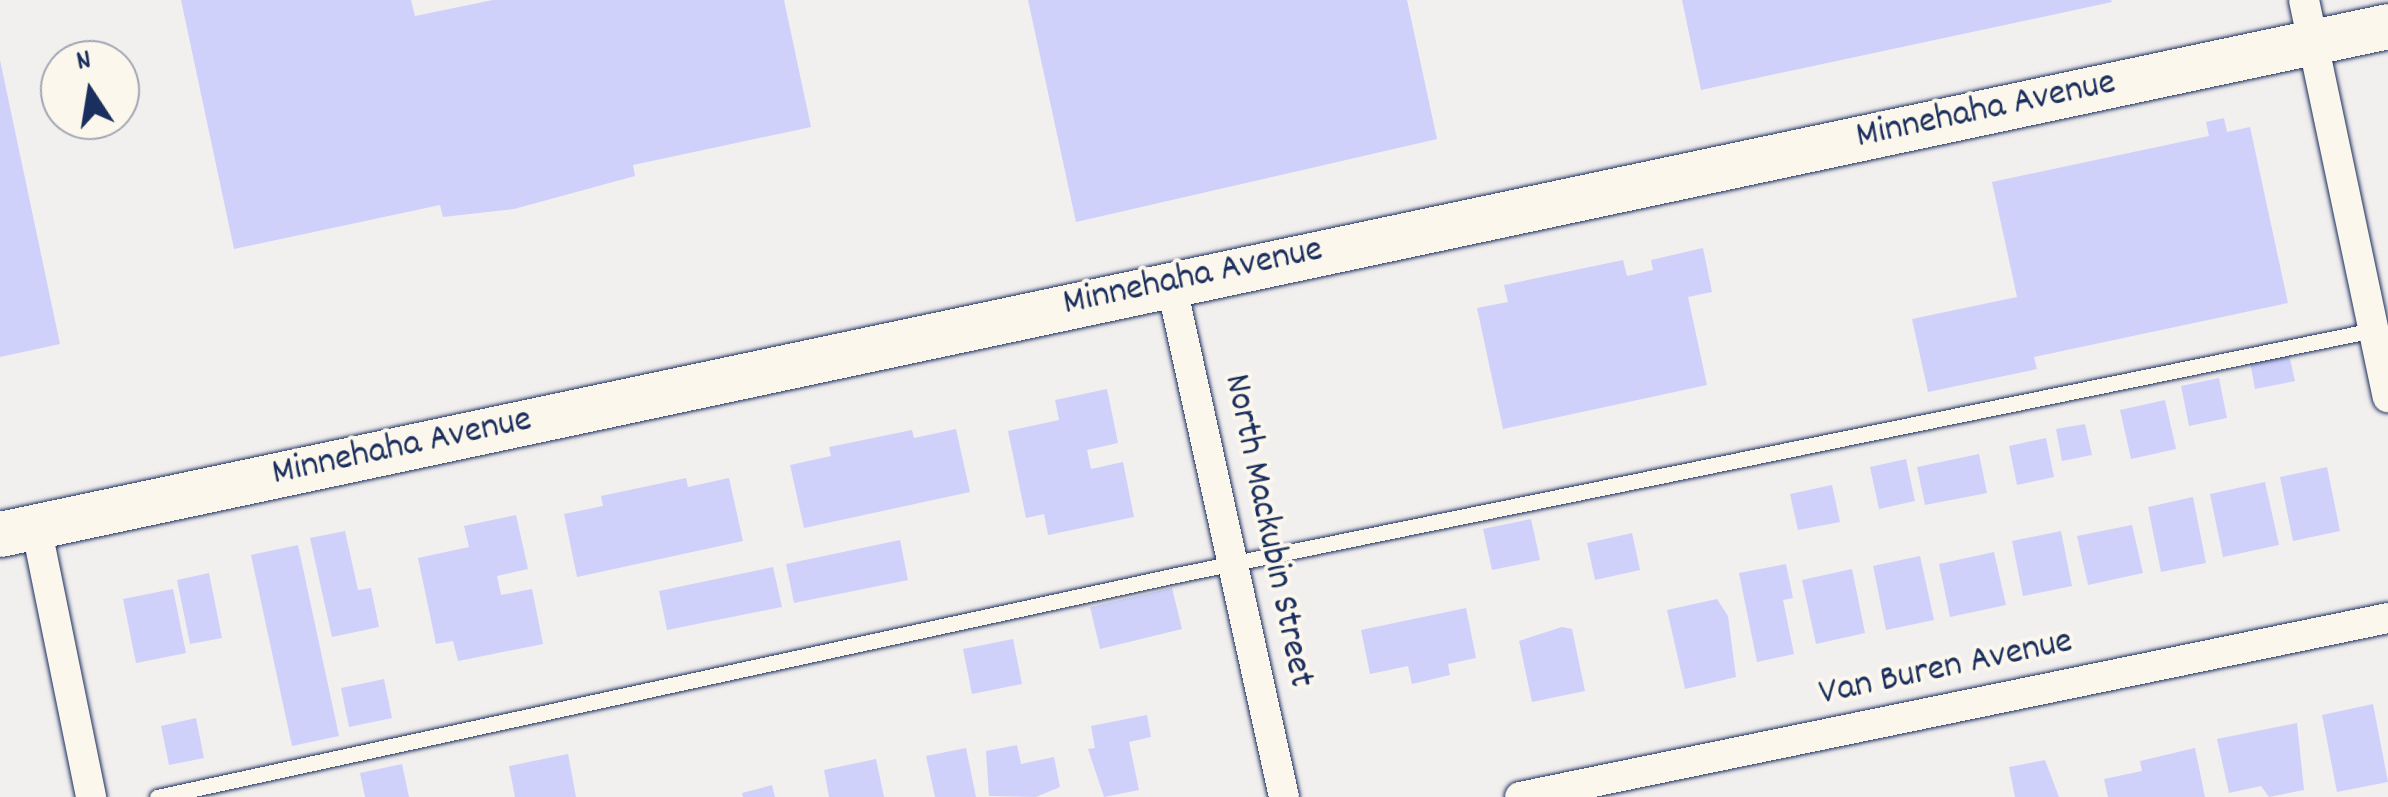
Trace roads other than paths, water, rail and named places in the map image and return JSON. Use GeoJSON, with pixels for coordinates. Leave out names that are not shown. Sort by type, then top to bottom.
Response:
{"type":"FeatureCollection","features":[{"type":"Feature","properties":{"kind":"main road","name":"Minnehaha Avenue"},"geometry":{"type":"LineString","coordinates":[[18,530],[1171,282],[2308,22],[2388,26]]}},
{"type":"Feature","properties":{"kind":"street"},"geometry":{"type":"LineString","coordinates":[[2308,22],[2381,329],[2388,397]]}},
{"type":"Feature","properties":{"kind":"street","name":"North Mackubin Street"},"geometry":{"type":"LineString","coordinates":[[1171,282],[1284,797]]}},
{"type":"Feature","properties":{"kind":"street"},"geometry":{"type":"LineString","coordinates":[[18,530],[92,797]]}},
{"type":"Feature","properties":{"kind":"street","name":"Van Buren Avenue"},"geometry":{"type":"LineString","coordinates":[[1520,797],[2388,618]]}},
{"type":"Feature","properties":{"kind":"lane"},"geometry":{"type":"LineString","coordinates":[[156,797],[1235,565],[2381,329]]}}]}
